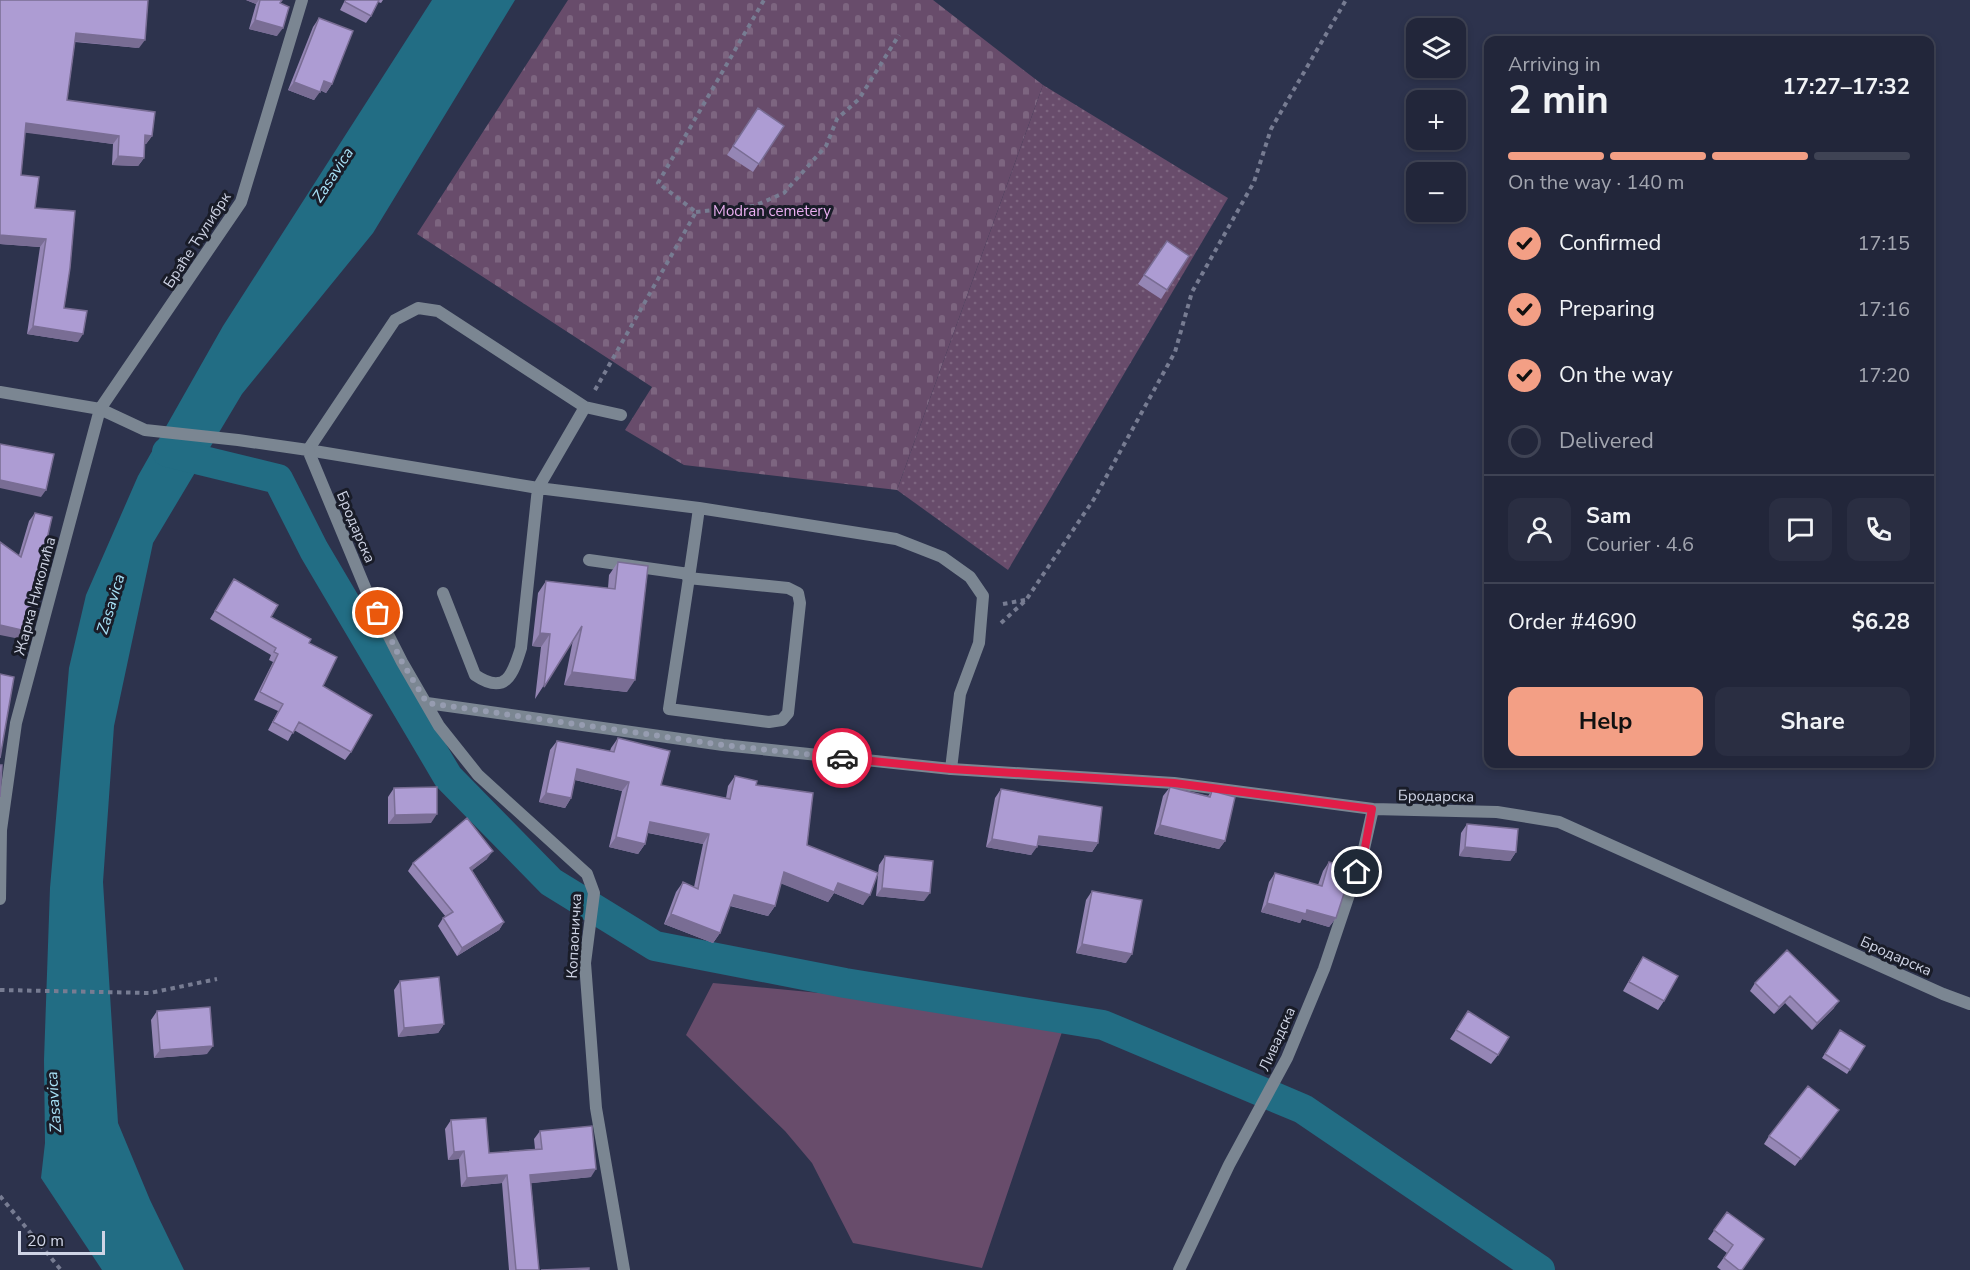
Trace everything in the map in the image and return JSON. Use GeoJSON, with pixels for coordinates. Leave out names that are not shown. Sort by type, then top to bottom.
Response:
{"type":"FeatureCollection","features":[{"type":"Feature","properties":{"kind":"street","name":"Браће Ћулибрк"},"geometry":{"type":"LineString","coordinates":[[100,409],[242,202],[302,0]]}},
{"type":"Feature","properties":{"kind":"street"},"geometry":{"type":"LineString","coordinates":[[308,450],[395,320],[418,308],[438,311],[585,407],[621,415]]}},
{"type":"Feature","properties":{"kind":"street"},"geometry":{"type":"LineString","coordinates":[[0,392],[100,409],[146,430],[308,450],[538,488],[699,508],[896,538],[942,557],[970,577],[983,596],[979,643],[960,694],[951,769]]}},
{"type":"Feature","properties":{"kind":"street"},"geometry":{"type":"LineString","coordinates":[[443,593],[475,675],[490,683],[508,680],[513,673],[520,648],[538,488],[585,407]]}},
{"type":"Feature","properties":{"kind":"street","name":"Жарка Николића"},"geometry":{"type":"LineString","coordinates":[[0,899],[1,830],[16,723],[100,409]]}},
{"type":"Feature","properties":{"kind":"street","name":"Бродарска"},"geometry":{"type":"LineString","coordinates":[[308,450],[369,597],[402,662],[427,703],[723,745],[951,769],[1174,783],[1372,809],[1497,812],[1558,822],[1970,1004]]}},
{"type":"Feature","properties":{"kind":"street"},"geometry":{"type":"LineString","coordinates":[[589,560],[689,576],[788,588],[798,592],[800,603],[788,713],[782,720],[769,722],[669,709],[689,576],[699,508]]}},
{"type":"Feature","properties":{"kind":"street","name":"Копаоничка"},"geometry":{"type":"LineString","coordinates":[[427,703],[439,726],[478,775],[587,874],[594,893],[585,963],[596,1108],[624,1270]]}},
{"type":"Feature","properties":{"kind":"street","name":"Ливадска"},"geometry":{"type":"LineString","coordinates":[[1179,1270],[1229,1165],[1287,1058],[1324,969],[1364,853],[1372,809]]}},
{"type":"Feature","properties":{"kind":"path"},"geometry":{"type":"LineString","coordinates":[[764,0],[657,183],[696,212],[754,206],[784,193],[826,146],[837,119],[859,99],[899,35]]}},
{"type":"Feature","properties":{"kind":"path"},"geometry":{"type":"LineString","coordinates":[[979,643],[1026,600],[1094,499],[1175,352],[1192,292],[1254,182],[1271,129],[1346,0]]}},
{"type":"Feature","properties":{"kind":"path"},"geometry":{"type":"LineString","coordinates":[[585,407],[696,212]]}},
{"type":"Feature","properties":{"kind":"path"},"geometry":{"type":"LineString","coordinates":[[0,990],[150,993],[217,979]]}},
{"type":"Feature","properties":{"kind":"path"},"geometry":{"type":"LineString","coordinates":[[0,1196],[61,1270]]}},
{"type":"Feature","properties":{"kind":"green space","name":"Modran cemetery"},"geometry":{"type":"Polygon","coordinates":[[[568,0],[933,0],[1043,85],[897,490],[684,465],[625,430],[652,387],[417,234],[568,0]]]}},
{"type":"Feature","properties":{"kind":"green space"},"geometry":{"type":"Polygon","coordinates":[[[1043,85],[1228,198],[1008,570],[897,490],[1043,85]]]}},
{"type":"Feature","properties":{"kind":"green space"},"geometry":{"type":"Polygon","coordinates":[[[713,983],[904,1001],[1062,1032],[982,1268],[853,1243],[812,1163],[785,1131],[686,1035],[713,983]]]}},
{"type":"Feature","properties":{"kind":"water","name":"Zasavica"},"geometry":{"type":"Polygon","coordinates":[[[432,0],[515,0],[373,233],[242,394],[153,543],[114,726],[103,882],[118,1123],[150,1200],[184,1270],[102,1270],[41,1178],[45,1143],[44,1060],[50,888],[69,668],[86,595],[138,476],[223,326],[432,0]]]}},
{"type":"Feature","properties":{"kind":"building"},"geometry":{"type":"Polygon","coordinates":[[[0,0],[148,0],[145,40],[76,33],[67,100],[155,112],[152,136],[145,135],[144,158],[118,156],[119,136],[26,123],[21,175],[39,177],[35,208],[75,211],[64,308],[87,311],[83,334],[33,326],[46,239],[0,235],[0,0]]]}},
{"type":"Feature","properties":{"kind":"building"},"geometry":{"type":"Polygon","coordinates":[[[260,0],[282,0],[280,3],[289,7],[283,28],[255,20],[260,0]]]}},
{"type":"Feature","properties":{"kind":"building"},"geometry":{"type":"Polygon","coordinates":[[[346,0],[379,0],[371,16],[345,2],[346,0]]]}},
{"type":"Feature","properties":{"kind":"building"},"geometry":{"type":"Polygon","coordinates":[[[319,18],[353,31],[332,84],[324,81],[320,92],[294,82],[319,18]]]}},
{"type":"Feature","properties":{"kind":"building"},"geometry":{"type":"Polygon","coordinates":[[[758,108],[784,126],[759,164],[733,146],[758,108]]]}},
{"type":"Feature","properties":{"kind":"building"},"geometry":{"type":"Polygon","coordinates":[[[1167,241],[1189,256],[1167,290],[1144,275],[1167,241]]]}},
{"type":"Feature","properties":{"kind":"building"},"geometry":{"type":"Polygon","coordinates":[[[0,444],[54,454],[46,490],[0,480],[0,444]]]}},
{"type":"Feature","properties":{"kind":"building"},"geometry":{"type":"Polygon","coordinates":[[[35,513],[52,517],[26,631],[0,625],[0,542],[21,557],[35,513]]]}},
{"type":"Feature","properties":{"kind":"building"},"geometry":{"type":"Polygon","coordinates":[[[618,562],[648,566],[635,680],[572,672],[582,626],[544,687],[550,634],[540,633],[546,581],[615,589],[618,562]]]}},
{"type":"Feature","properties":{"kind":"building"},"geometry":{"type":"Polygon","coordinates":[[[234,579],[278,605],[271,617],[311,639],[309,643],[337,657],[323,686],[372,715],[351,752],[299,722],[293,733],[273,722],[283,704],[260,692],[278,654],[274,652],[276,648],[215,611],[234,579]]]}},
{"type":"Feature","properties":{"kind":"building"},"geometry":{"type":"Polygon","coordinates":[[[0,674],[14,677],[0,758],[0,674]]]}},
{"type":"Feature","properties":{"kind":"building"},"geometry":{"type":"Polygon","coordinates":[[[618,738],[670,751],[661,785],[730,799],[735,776],[757,781],[756,785],[813,793],[807,845],[878,873],[870,895],[838,883],[834,892],[784,872],[775,906],[734,895],[720,933],[671,914],[683,882],[698,889],[709,834],[650,822],[645,844],[616,837],[629,782],[577,769],[571,798],[546,793],[557,741],[614,752],[618,738]]]}},
{"type":"Feature","properties":{"kind":"building"},"geometry":{"type":"Polygon","coordinates":[[[0,765],[2,765],[0,797],[0,765]]]}},
{"type":"Feature","properties":{"kind":"building"},"geometry":{"type":"Polygon","coordinates":[[[437,787],[437,814],[395,815],[394,788],[437,787]]]}},
{"type":"Feature","properties":{"kind":"building"},"geometry":{"type":"Polygon","coordinates":[[[1170,787],[1210,797],[1212,791],[1235,797],[1225,841],[1160,825],[1170,787]]]}},
{"type":"Feature","properties":{"kind":"building"},"geometry":{"type":"Polygon","coordinates":[[[1001,789],[1102,807],[1098,843],[1039,836],[1037,847],[992,839],[1001,789]]]}},
{"type":"Feature","properties":{"kind":"building"},"geometry":{"type":"Polygon","coordinates":[[[467,818],[493,851],[470,868],[504,922],[462,948],[443,918],[453,912],[413,863],[467,818]]]}},
{"type":"Feature","properties":{"kind":"building"},"geometry":{"type":"Polygon","coordinates":[[[1467,824],[1518,829],[1516,852],[1465,847],[1467,824]]]}},
{"type":"Feature","properties":{"kind":"building"},"geometry":{"type":"Polygon","coordinates":[[[885,856],[933,861],[930,893],[882,888],[885,856]]]}},
{"type":"Feature","properties":{"kind":"building"},"geometry":{"type":"Polygon","coordinates":[[[1329,862],[1352,869],[1336,918],[1307,910],[1306,914],[1267,903],[1275,873],[1322,886],[1329,862]]]}},
{"type":"Feature","properties":{"kind":"building"},"geometry":{"type":"Polygon","coordinates":[[[1092,891],[1142,900],[1132,954],[1082,944],[1092,891]]]}},
{"type":"Feature","properties":{"kind":"building"},"geometry":{"type":"Polygon","coordinates":[[[1787,950],[1839,1001],[1817,1023],[1790,996],[1779,1007],[1755,983],[1787,950]]]}},
{"type":"Feature","properties":{"kind":"building"},"geometry":{"type":"Polygon","coordinates":[[[1643,957],[1678,976],[1664,1001],[1629,982],[1643,957]]]}},
{"type":"Feature","properties":{"kind":"building"},"geometry":{"type":"Polygon","coordinates":[[[439,977],[444,1024],[404,1028],[400,981],[439,977]]]}},
{"type":"Feature","properties":{"kind":"building"},"geometry":{"type":"Polygon","coordinates":[[[210,1007],[213,1046],[160,1050],[157,1011],[210,1007]]]}},
{"type":"Feature","properties":{"kind":"building"},"geometry":{"type":"Polygon","coordinates":[[[1468,1011],[1509,1037],[1498,1055],[1456,1030],[1468,1011]]]}},
{"type":"Feature","properties":{"kind":"building"},"geometry":{"type":"Polygon","coordinates":[[[1840,1030],[1865,1046],[1850,1070],[1825,1054],[1840,1030]]]}},
{"type":"Feature","properties":{"kind":"building"},"geometry":{"type":"Polygon","coordinates":[[[1808,1086],[1839,1110],[1801,1159],[1769,1136],[1808,1086]]]}},
{"type":"Feature","properties":{"kind":"building"},"geometry":{"type":"Polygon","coordinates":[[[486,1118],[489,1153],[542,1149],[540,1131],[592,1126],[596,1169],[530,1175],[539,1270],[516,1270],[507,1175],[467,1178],[464,1151],[454,1152],[451,1120],[486,1118]]]}},
{"type":"Feature","properties":{"kind":"building"},"geometry":{"type":"Polygon","coordinates":[[[1727,1212],[1764,1239],[1742,1270],[1724,1258],[1733,1245],[1714,1230],[1727,1212]]]}},
{"type":"Feature","properties":{"kind":"building"},"geometry":{"type":"Polygon","coordinates":[[[589,1268],[589,1270],[541,1270],[589,1268]]]}},
{"type":"Feature","properties":{"kind":"waterway"},"geometry":{"type":"LineString","coordinates":[[167,452],[278,479],[314,550],[448,777],[551,882],[655,946],[845,983],[1103,1025],[1303,1109],[1540,1270]]}},
{"type":"Feature","properties":{"kind":"way so far"},"geometry":{"type":"LineString","coordinates":[[378,613],[402,662],[427,703],[723,745],[842,758]]}},
{"type":"Feature","properties":{"kind":"route"},"geometry":{"type":"LineString","coordinates":[[842,758],[951,769],[1174,783],[1372,809],[1364,853],[1357,872]]}}]}
